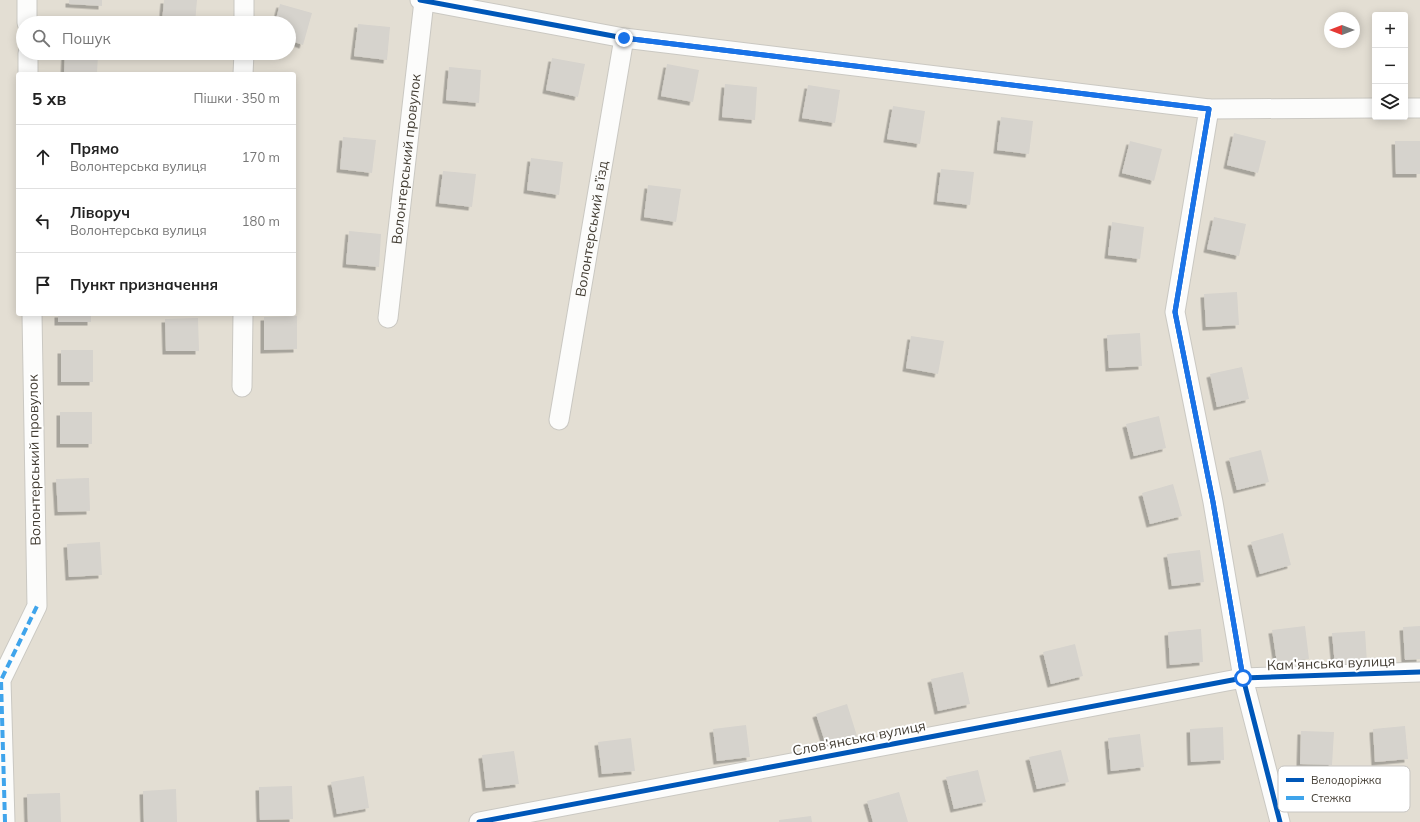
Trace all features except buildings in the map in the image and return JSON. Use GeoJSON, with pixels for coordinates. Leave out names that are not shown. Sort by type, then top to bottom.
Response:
{"type":"FeatureCollection","features":[{"type":"Feature","properties":{"kind":"street"},"geometry":{"type":"LineString","coordinates":[[27,0],[27,16]]}},
{"type":"Feature","properties":{"kind":"street"},"geometry":{"type":"LineString","coordinates":[[244,0],[244,16]]}},
{"type":"Feature","properties":{"kind":"street"},"geometry":{"type":"LineString","coordinates":[[422,1],[624,38],[1209,109],[1372,108]]}},
{"type":"Feature","properties":{"kind":"street","name":"Волонтерський провулок"},"geometry":{"type":"LineString","coordinates":[[388,318],[422,1]]}},
{"type":"Feature","properties":{"kind":"street","name":"Волонтерський в’їзд"},"geometry":{"type":"LineString","coordinates":[[559,420],[624,38]]}},
{"type":"Feature","properties":{"kind":"street"},"geometry":{"type":"LineString","coordinates":[[28,60],[28,72]]}},
{"type":"Feature","properties":{"kind":"street"},"geometry":{"type":"LineString","coordinates":[[244,60],[244,72]]}},
{"type":"Feature","properties":{"kind":"street"},"geometry":{"type":"LineString","coordinates":[[1408,108],[1420,108]]}},
{"type":"Feature","properties":{"kind":"street"},"geometry":{"type":"LineString","coordinates":[[1209,109],[1175,312],[1213,502],[1243,678],[1280,822]]}},
{"type":"Feature","properties":{"kind":"street","name":"Волонтерський провулок"},"geometry":{"type":"LineString","coordinates":[[5,822],[1,680],[37,606],[32,316]]}},
{"type":"Feature","properties":{"kind":"street"},"geometry":{"type":"LineString","coordinates":[[242,387],[243,316]]}},
{"type":"Feature","properties":{"kind":"street","name":"Кам’янська вулиця"},"geometry":{"type":"LineString","coordinates":[[1243,678],[1420,672]]}},
{"type":"Feature","properties":{"kind":"street","name":"Слов’янська вулиця"},"geometry":{"type":"LineString","coordinates":[[479,822],[1243,678]]}},
{"type":"Feature","properties":{"kind":"shaded area"},"geometry":{"type":"Polygon","coordinates":[[[0,0],[1420,0],[1420,822],[0,822],[0,0]]]}},
{"type":"Feature","properties":{"kind":"marked path"},"geometry":{"type":"LineString","coordinates":[[5,822],[1,680],[37,606]]}},
{"type":"Feature","properties":{"kind":"cycle path"},"geometry":{"type":"LineString","coordinates":[[420,0],[624,38],[1209,109],[1175,312],[1213,502],[1243,678],[1280,822]]}},
{"type":"Feature","properties":{"kind":"cycle path"},"geometry":{"type":"LineString","coordinates":[[479,822],[1243,678],[1420,672]]}},
{"type":"Feature","properties":{"kind":"route"},"geometry":{"type":"LineString","coordinates":[[624,38],[1209,109],[1175,312],[1213,502],[1243,678]]}}]}
